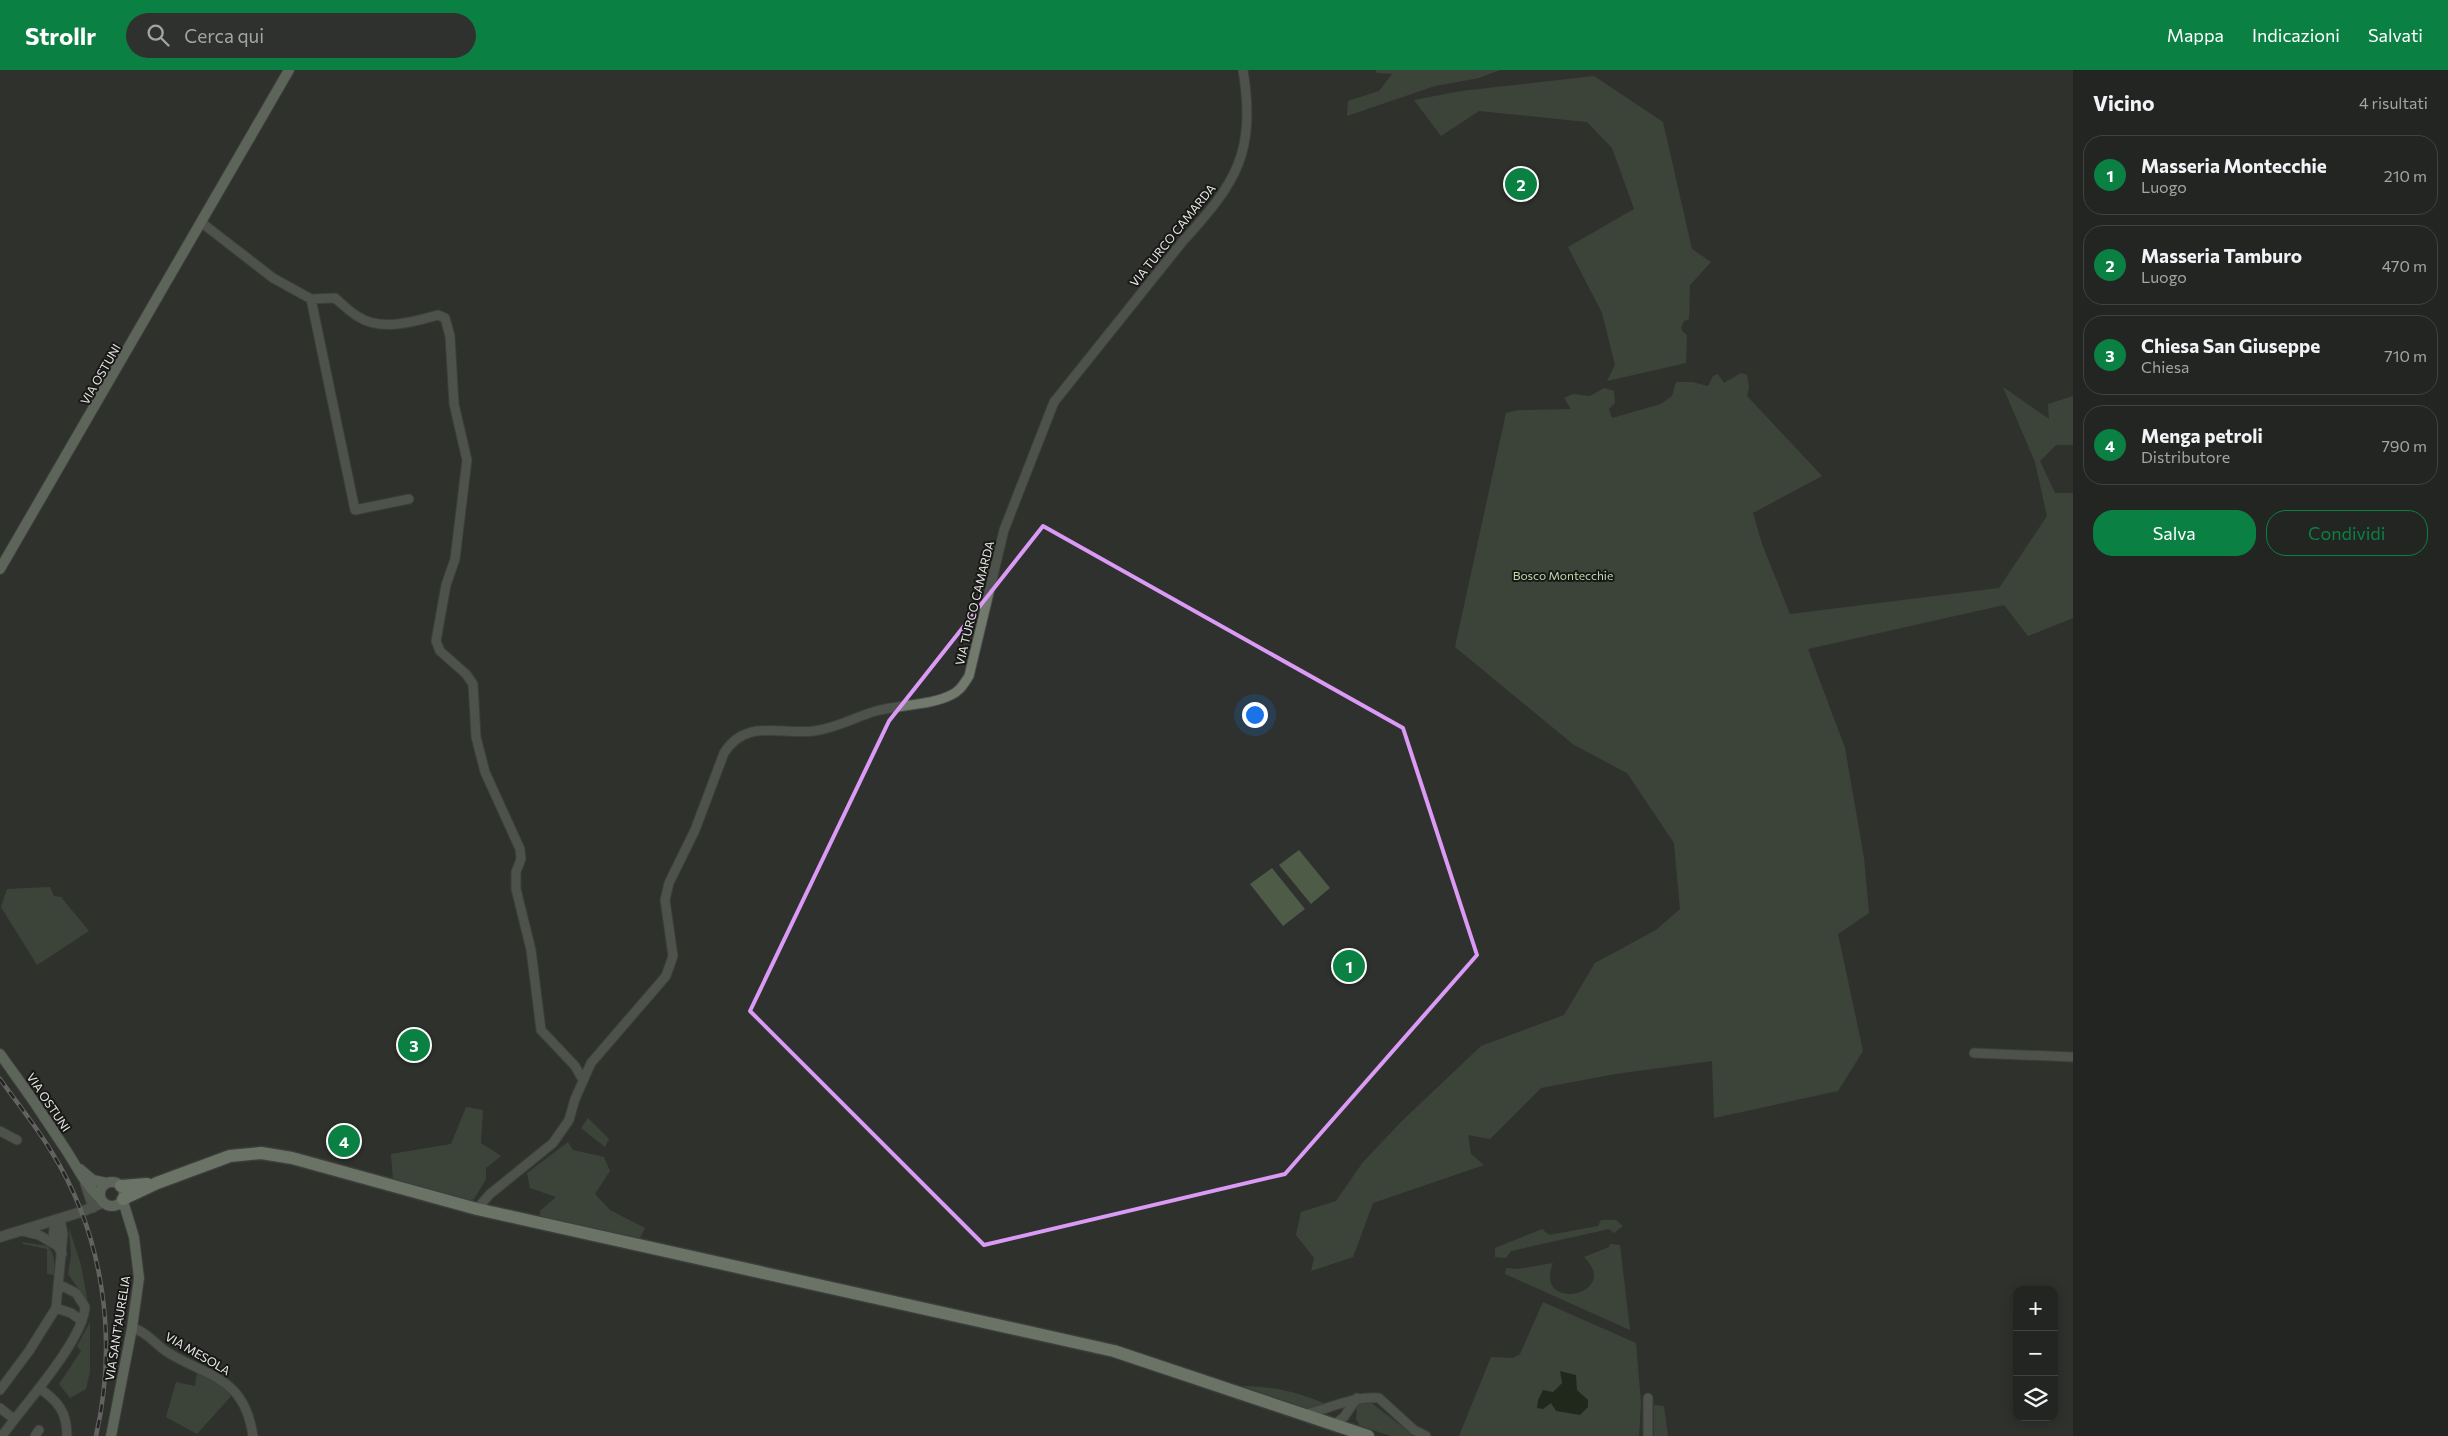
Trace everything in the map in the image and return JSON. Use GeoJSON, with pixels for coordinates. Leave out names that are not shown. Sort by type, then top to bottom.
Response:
{"type":"FeatureCollection","features":[{"type":"Feature","properties":{"kind":"main road","name":"VIA OSTUNI"},"geometry":{"type":"LineString","coordinates":[[0,569],[228,179],[289,70]]}},
{"type":"Feature","properties":{"kind":"main road","name":"VIA OSTUNI"},"geometry":{"type":"LineString","coordinates":[[0,1054],[34,1100],[76,1165]]}},
{"type":"Feature","properties":{"kind":"main road"},"geometry":{"type":"LineString","coordinates":[[113,1207],[156,1183],[230,1156],[261,1153],[292,1158],[476,1209],[1114,1351],[1334,1425],[1355,1434],[1368,1436]]}},
{"type":"Feature","properties":{"kind":"main road"},"geometry":{"type":"LineString","coordinates":[[76,1165],[93,1180],[107,1183],[114,1182],[120,1186],[124,1193],[123,1200]]}},
{"type":"Feature","properties":{"kind":"main road"},"geometry":{"type":"LineString","coordinates":[[76,1165],[85,1184],[98,1203],[113,1207],[129,1225]]}},
{"type":"Feature","properties":{"kind":"main road"},"geometry":{"type":"LineString","coordinates":[[98,1203],[100,1189],[107,1183]]}},
{"type":"Feature","properties":{"kind":"main road"},"geometry":{"type":"LineString","coordinates":[[120,1186],[156,1183]]}},
{"type":"Feature","properties":{"kind":"main road","name":"VIA SANT'AURELIA"},"geometry":{"type":"LineString","coordinates":[[111,1436],[132,1328],[139,1278],[134,1237],[123,1200]]}},
{"type":"Feature","properties":{"kind":"street","name":"VIA TURCO CAMARDA"},"geometry":{"type":"LineString","coordinates":[[476,1209],[490,1194],[553,1143],[569,1120],[591,1062],[666,976],[672,963],[672,941],[665,900],[669,883],[695,830],[729,744],[736,738],[754,730],[812,731],[833,728],[876,711],[949,696],[961,690],[969,676],[1004,530],[1054,402],[1183,241],[1203,219],[1241,160],[1248,129],[1242,70]]}},
{"type":"Feature","properties":{"kind":"street"},"geometry":{"type":"LineString","coordinates":[[202,223],[272,278],[311,300],[335,298],[357,316],[371,322],[392,325],[438,315],[445,318],[450,336],[454,404],[467,460],[455,559],[446,585],[436,641],[440,651],[466,674],[473,684],[476,738],[479,751],[485,772],[520,849],[521,859],[516,872],[516,889],[530,950],[541,1030],[575,1066],[583,1080]]}},
{"type":"Feature","properties":{"kind":"street"},"geometry":{"type":"LineString","coordinates":[[311,300],[355,510],[410,499]]}},
{"type":"Feature","properties":{"kind":"street"},"geometry":{"type":"LineString","coordinates":[[1974,1053],[2073,1057]]}},
{"type":"Feature","properties":{"kind":"street"},"geometry":{"type":"LineString","coordinates":[[0,1131],[18,1140]]}},
{"type":"Feature","properties":{"kind":"street"},"geometry":{"type":"LineString","coordinates":[[0,1237],[60,1219],[98,1203]]}},
{"type":"Feature","properties":{"kind":"street"},"geometry":{"type":"LineString","coordinates":[[60,1219],[53,1230],[57,1245],[62,1254]]}},
{"type":"Feature","properties":{"kind":"street"},"geometry":{"type":"LineString","coordinates":[[2,1384],[29,1351],[56,1308],[63,1234],[60,1219]]}},
{"type":"Feature","properties":{"kind":"street"},"geometry":{"type":"LineString","coordinates":[[22,1231],[39,1235],[57,1245]]}},
{"type":"Feature","properties":{"kind":"street"},"geometry":{"type":"LineString","coordinates":[[2,1436],[39,1388],[78,1331],[82,1321],[85,1307],[76,1293],[58,1284]]}},
{"type":"Feature","properties":{"kind":"street"},"geometry":{"type":"LineString","coordinates":[[56,1308],[72,1313],[82,1321]]}},
{"type":"Feature","properties":{"kind":"street","name":"VIA MESOLA"},"geometry":{"type":"LineString","coordinates":[[132,1328],[139,1329],[166,1352],[223,1380],[240,1400],[251,1424],[252,1436]]}},
{"type":"Feature","properties":{"kind":"street"},"geometry":{"type":"LineString","coordinates":[[39,1388],[52,1396],[63,1411],[67,1436]]}},
{"type":"Feature","properties":{"kind":"street"},"geometry":{"type":"LineString","coordinates":[[1304,1415],[1356,1398],[1379,1398],[1414,1430],[1426,1436]]}},
{"type":"Feature","properties":{"kind":"street"},"geometry":{"type":"LineString","coordinates":[[1334,1425],[1351,1409],[1356,1398]]}},
{"type":"Feature","properties":{"kind":"street"},"geometry":{"type":"LineString","coordinates":[[1648,1398],[1648,1436]]}},
{"type":"Feature","properties":{"kind":"street"},"geometry":{"type":"LineString","coordinates":[[1334,1425],[1336,1406]]}},
{"type":"Feature","properties":{"kind":"street"},"geometry":{"type":"LineString","coordinates":[[0,1408],[14,1419]]}},
{"type":"Feature","properties":{"kind":"street"},"geometry":{"type":"LineString","coordinates":[[1351,1409],[1351,1420],[1355,1434]]}},
{"type":"Feature","properties":{"kind":"highlighted area"},"geometry":{"type":"Polygon","coordinates":[[[1043,526],[1403,728],[1477,955],[1285,1174],[984,1245],[750,1011],[889,721],[1043,526]]]}},
{"type":"Feature","properties":{"kind":"green space"},"geometry":{"type":"Polygon","coordinates":[[[1375,70],[1500,70],[1479,78],[1435,86],[1347,116],[1348,101],[1379,91],[1392,74],[1377,73],[1375,70]]]}},
{"type":"Feature","properties":{"kind":"green space"},"geometry":{"type":"Polygon","coordinates":[[[1594,76],[1663,122],[1692,249],[1711,262],[1690,285],[1689,319],[1684,321],[1681,327],[1682,331],[1687,335],[1686,363],[1607,381],[1615,365],[1602,313],[1568,247],[1634,209],[1612,148],[1587,122],[1479,111],[1441,136],[1414,100],[1461,91],[1594,76]]]}},
{"type":"Feature","properties":{"kind":"green space","name":"Bosco Montecchie"},"geometry":{"type":"Polygon","coordinates":[[[1741,373],[1747,375],[1749,387],[1747,396],[1822,476],[1753,513],[1762,544],[1790,614],[1999,588],[2047,516],[2035,462],[2003,387],[2049,419],[2048,404],[2073,396],[2073,445],[2056,445],[2040,461],[2055,493],[2073,493],[2073,618],[2028,636],[2004,605],[1808,649],[1845,748],[1864,858],[1869,913],[1838,934],[1863,1051],[1838,1091],[1714,1118],[1712,1061],[1615,1074],[1541,1088],[1490,1139],[1468,1135],[1471,1154],[1484,1165],[1373,1203],[1353,1257],[1311,1271],[1314,1258],[1296,1235],[1301,1212],[1336,1201],[1363,1162],[1403,1120],[1481,1046],[1564,1015],[1595,963],[1656,930],[1680,909],[1674,843],[1627,773],[1574,745],[1455,647],[1506,413],[1519,410],[1571,409],[1564,398],[1573,394],[1590,396],[1604,388],[1614,391],[1615,403],[1609,409],[1612,418],[1661,404],[1672,396],[1676,382],[1692,382],[1708,386],[1713,376],[1718,374],[1724,383],[1741,373]]]}},
{"type":"Feature","properties":{"kind":"green space"},"geometry":{"type":"Polygon","coordinates":[[[1299,850],[1330,888],[1311,904],[1279,865],[1299,850]]]}},
{"type":"Feature","properties":{"kind":"green space"},"geometry":{"type":"Polygon","coordinates":[[[1272,868],[1305,909],[1283,926],[1250,884],[1272,868]]]}},
{"type":"Feature","properties":{"kind":"green space"},"geometry":{"type":"Polygon","coordinates":[[[50,887],[54,896],[61,897],[89,931],[37,965],[1,907],[7,889],[50,887]]]}},
{"type":"Feature","properties":{"kind":"green space"},"geometry":{"type":"Polygon","coordinates":[[[466,1107],[483,1110],[481,1143],[501,1156],[486,1168],[486,1179],[474,1199],[468,1201],[393,1180],[391,1154],[451,1144],[466,1107]]]}},
{"type":"Feature","properties":{"kind":"green space"},"geometry":{"type":"Polygon","coordinates":[[[588,1118],[609,1139],[605,1147],[581,1128],[588,1118]]]}},
{"type":"Feature","properties":{"kind":"green space"},"geometry":{"type":"Polygon","coordinates":[[[568,1142],[573,1150],[604,1157],[610,1171],[595,1194],[610,1210],[645,1228],[640,1238],[540,1217],[540,1211],[556,1197],[530,1188],[527,1173],[568,1142]]]}},
{"type":"Feature","properties":{"kind":"green space"},"geometry":{"type":"Polygon","coordinates":[[[1601,1220],[1616,1220],[1623,1226],[1614,1233],[1609,1229],[1511,1251],[1506,1258],[1495,1257],[1495,1248],[1542,1229],[1549,1235],[1598,1226],[1601,1220]]]}},
{"type":"Feature","properties":{"kind":"green space"},"geometry":{"type":"Polygon","coordinates":[[[69,1228],[81,1265],[88,1303],[68,1274],[71,1256],[69,1228]]]}},
{"type":"Feature","properties":{"kind":"green space"},"geometry":{"type":"Polygon","coordinates":[[[22,1242],[48,1246],[54,1260],[54,1275],[47,1274],[47,1249],[23,1244],[22,1242]]]}},
{"type":"Feature","properties":{"kind":"green space"},"geometry":{"type":"Polygon","coordinates":[[[1610,1244],[1620,1245],[1630,1330],[1505,1274],[1506,1268],[1518,1269],[1553,1263],[1550,1279],[1555,1289],[1564,1294],[1576,1293],[1586,1289],[1593,1281],[1593,1270],[1584,1257],[1609,1247],[1610,1244]]]}},
{"type":"Feature","properties":{"kind":"green space"},"geometry":{"type":"Polygon","coordinates":[[[1543,1302],[1636,1343],[1641,1402],[1639,1436],[1459,1436],[1491,1357],[1513,1358],[1520,1354],[1543,1302]]]}},
{"type":"Feature","properties":{"kind":"green space"},"geometry":{"type":"Polygon","coordinates":[[[90,1322],[90,1372],[86,1389],[70,1398],[59,1384],[81,1351],[77,1346],[90,1322]]]}},
{"type":"Feature","properties":{"kind":"green space"},"geometry":{"type":"Polygon","coordinates":[[[197,1372],[216,1379],[232,1395],[197,1434],[166,1417],[176,1382],[195,1386],[197,1372]]]}},
{"type":"Feature","properties":{"kind":"green space"},"geometry":{"type":"Polygon","coordinates":[[[1242,1386],[1288,1391],[1331,1406],[1311,1410],[1242,1386]]]}},
{"type":"Feature","properties":{"kind":"green space"},"geometry":{"type":"Polygon","coordinates":[[[1369,1401],[1414,1436],[1391,1436],[1360,1426],[1356,1419],[1357,1405],[1369,1401]]]}},
{"type":"Feature","properties":{"kind":"green space"},"geometry":{"type":"Polygon","coordinates":[[[1654,1405],[1664,1406],[1668,1436],[1654,1436],[1654,1405]]]}},
{"type":"Feature","properties":{"kind":"shaded area"},"geometry":{"type":"Polygon","coordinates":[[[1560,1371],[1576,1375],[1577,1390],[1588,1400],[1588,1407],[1580,1415],[1556,1411],[1551,1403],[1543,1409],[1537,1408],[1538,1400],[1543,1390],[1553,1392],[1562,1383],[1560,1371]]]}},
{"type":"Feature","properties":{"kind":"railway"},"geometry":{"type":"LineString","coordinates":[[0,1079],[51,1151],[69,1183],[83,1217],[94,1253],[102,1289],[106,1363],[103,1400],[96,1436]]}},
{"type":"Feature","properties":{"kind":"place","name":"Masseria Tamburo"},"geometry":{"type":"Point","coordinates":[1521,184]}},
{"type":"Feature","properties":{"kind":"place","name":"Masseria Montecchie"},"geometry":{"type":"Point","coordinates":[1349,966]}},
{"type":"Feature","properties":{"kind":"place","name":"Chiesa San Giuseppe"},"geometry":{"type":"Point","coordinates":[414,1045]}},
{"type":"Feature","properties":{"kind":"place","name":"Menga petroli"},"geometry":{"type":"Point","coordinates":[344,1141]}}]}
